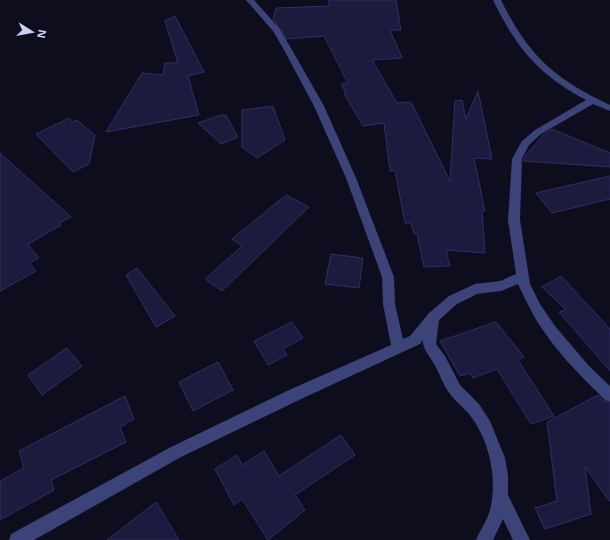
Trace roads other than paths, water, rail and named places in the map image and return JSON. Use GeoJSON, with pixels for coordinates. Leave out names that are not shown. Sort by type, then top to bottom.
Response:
{"type":"FeatureCollection","features":[{"type":"Feature","properties":{"kind":"street"},"geometry":{"type":"LineString","coordinates":[[250,0],[276,30],[288,48],[319,106],[348,173],[388,277],[390,304],[398,348]]}},
{"type":"Feature","properties":{"kind":"street"},"geometry":{"type":"LineString","coordinates":[[497,0],[516,38],[529,55],[549,74],[593,100],[610,108]]}},
{"type":"Feature","properties":{"kind":"street"},"geometry":{"type":"LineString","coordinates":[[593,100],[538,132],[525,143],[516,159],[517,183],[514,220],[524,284],[536,308],[550,330],[584,370],[610,395]]}},
{"type":"Feature","properties":{"kind":"street"},"geometry":{"type":"LineString","coordinates":[[17,540],[176,452],[294,395],[415,340],[434,317],[454,300],[475,289],[501,286],[523,277]]}},
{"type":"Feature","properties":{"kind":"street"},"geometry":{"type":"LineString","coordinates":[[434,317],[429,345],[442,363],[447,376],[456,391],[476,412],[486,429],[495,451],[502,488],[501,498],[491,531],[484,540]]}},
{"type":"Feature","properties":{"kind":"street"},"geometry":{"type":"LineString","coordinates":[[501,498],[522,540]]}}]}
